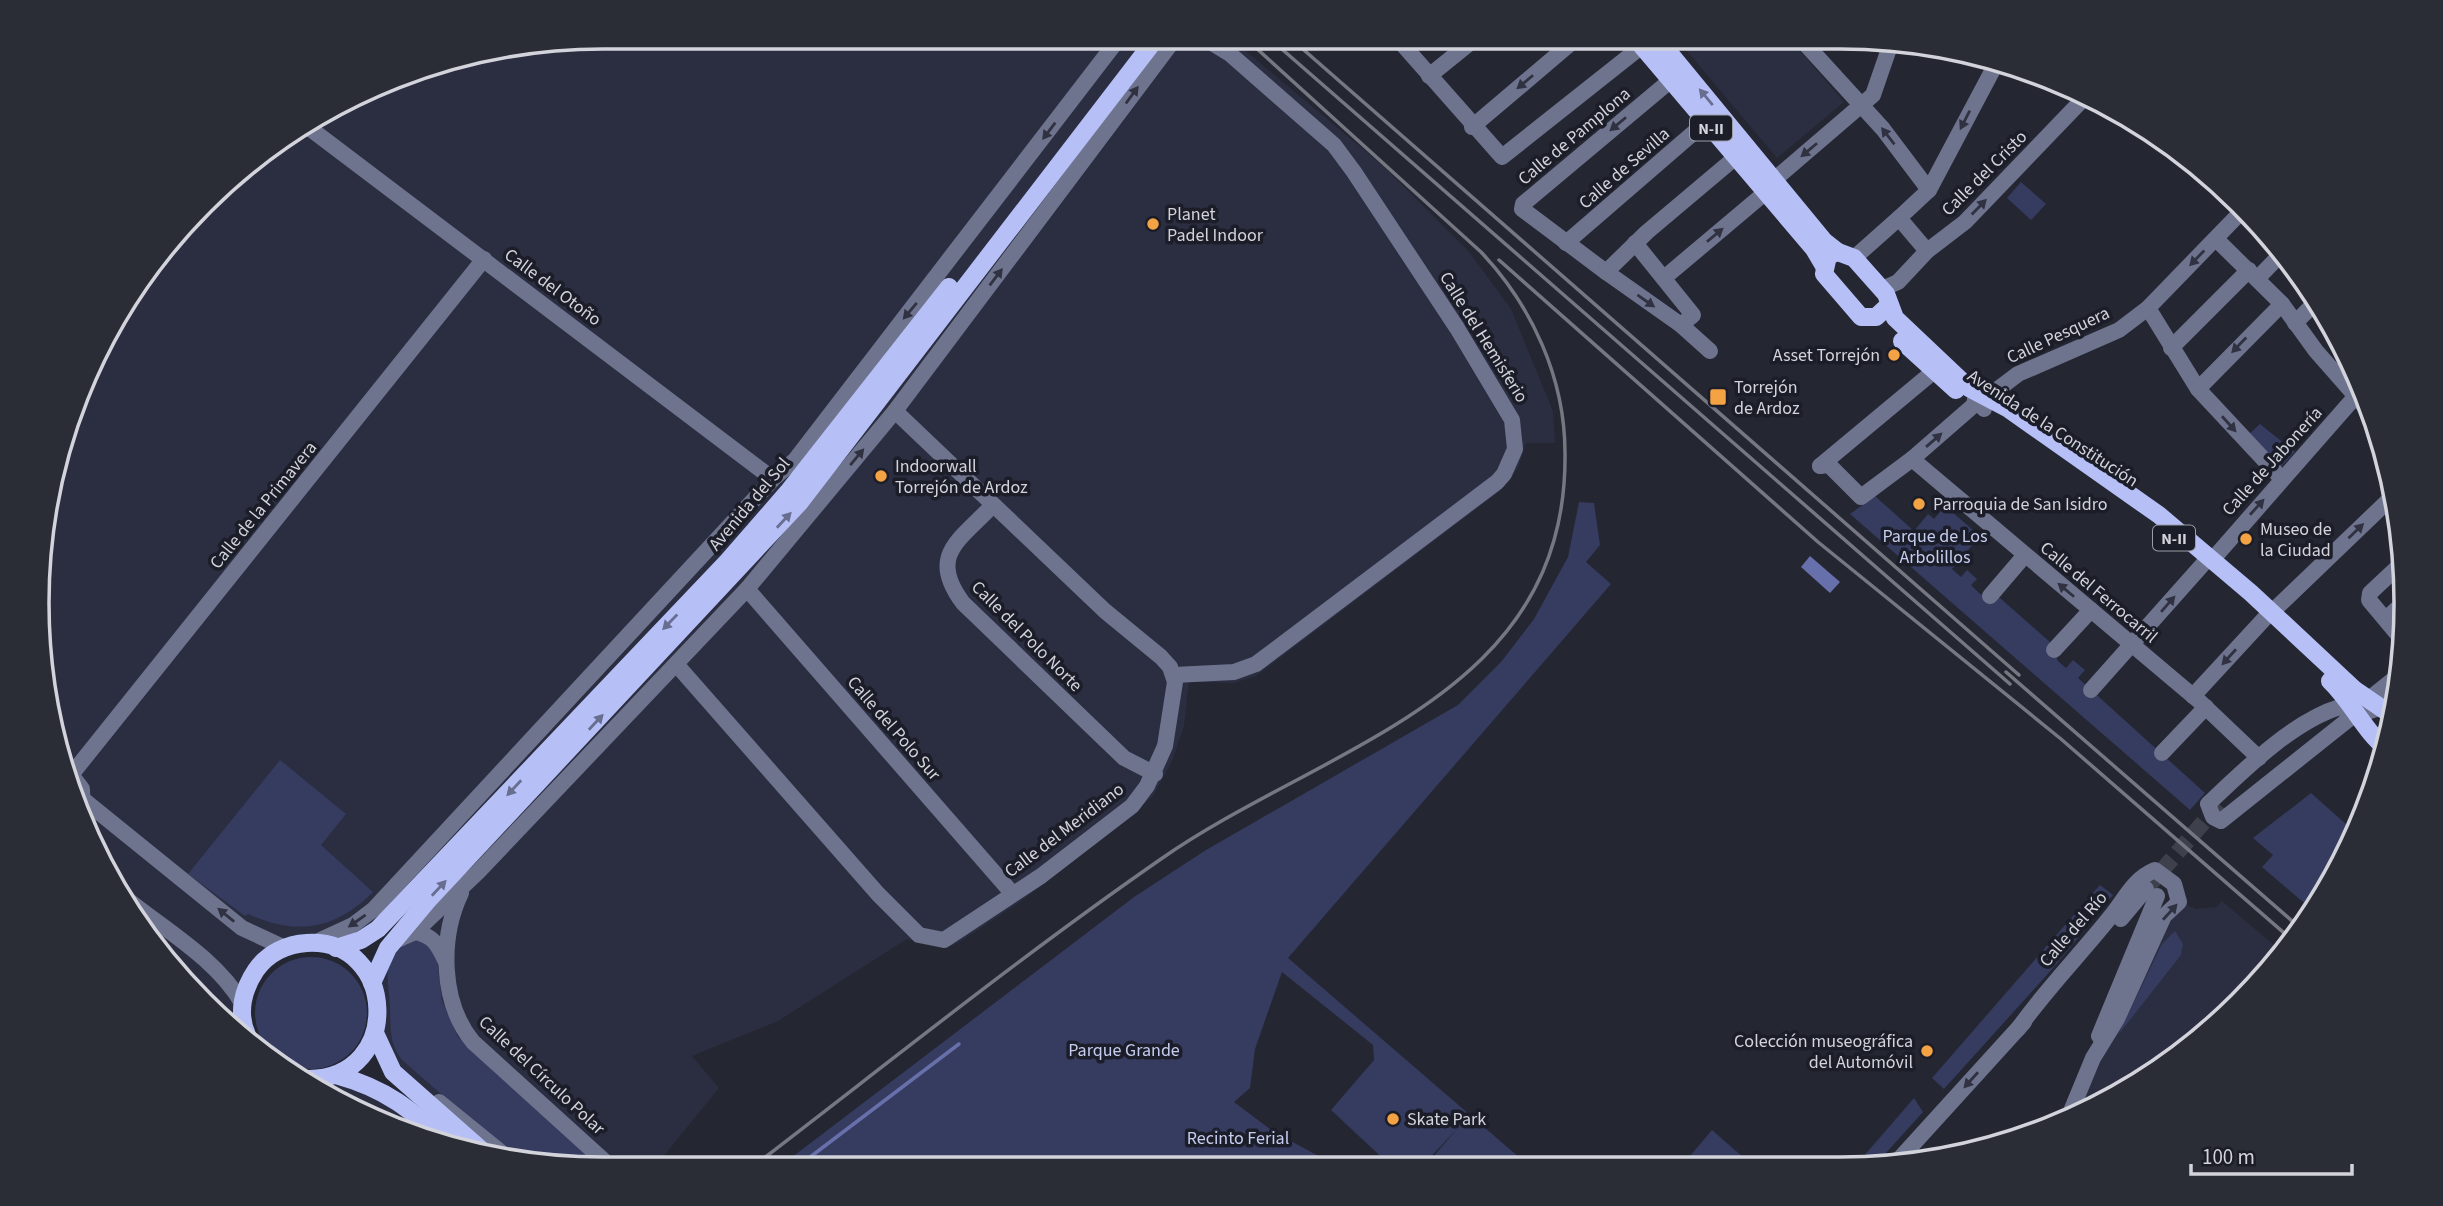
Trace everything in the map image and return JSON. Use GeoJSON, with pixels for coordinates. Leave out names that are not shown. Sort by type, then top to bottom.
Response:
{"type":"FeatureCollection","features":[{"type":"Feature","properties":{"kind":"main road","name":"Avenida del Sol"},"geometry":{"type":"LineString","coordinates":[[372,983],[392,942],[800,502],[1133,49]]}},
{"type":"Feature","properties":{"kind":"main road","name":"Avenida del Sol"},"geometry":{"type":"LineString","coordinates":[[336,948],[361,940],[378,929],[719,571],[788,492],[918,326],[944,303],[1147,49]]}},
{"type":"Feature","properties":{"kind":"main road","name":"N-II"},"geometry":{"type":"LineString","coordinates":[[1650,49],[1671,80],[1736,157],[1770,186],[1817,253],[1829,282],[1861,317],[1882,312],[1882,289],[1846,255],[1824,241],[1770,186],[1651,49]]}},
{"type":"Feature","properties":{"kind":"main road"},"geometry":{"type":"LineString","coordinates":[[1824,266],[1828,256],[1846,255]]}},
{"type":"Feature","properties":{"kind":"main road","name":"Avenida de la Constitución"},"geometry":{"type":"LineString","coordinates":[[1882,312],[1933,372],[2103,483],[2209,561],[2268,615],[2359,709],[2376,741]]}},
{"type":"Feature","properties":{"kind":"main road","name":"Avenida de la Constitución"},"geometry":{"type":"LineString","coordinates":[[1882,312],[1895,318],[1980,401]]}},
{"type":"Feature","properties":{"kind":"main road"},"geometry":{"type":"LineString","coordinates":[[244,1025],[242,1003],[250,979],[259,965],[285,948],[314,943],[336,948],[351,956],[372,983],[378,1000],[375,1033],[367,1050],[353,1065],[336,1075],[317,1078]]}},
{"type":"Feature","properties":{"kind":"main road"},"geometry":{"type":"LineString","coordinates":[[375,1033],[393,1072],[470,1140]]}},
{"type":"Feature","properties":{"kind":"main road"},"geometry":{"type":"LineString","coordinates":[[336,1075],[381,1089],[434,1131]]}},
{"type":"Feature","properties":{"kind":"street","name":"Avenida del Sol"},"geometry":{"type":"LineString","coordinates":[[314,943],[353,925],[374,909],[773,479],[795,460],[845,391],[948,263],[1109,49]]}},
{"type":"Feature","properties":{"kind":"street"},"geometry":{"type":"LineString","coordinates":[[392,942],[415,932],[465,884],[747,589],[895,411],[1167,49]]}},
{"type":"Feature","properties":{"kind":"street","name":"Calle del Hemisferio"},"geometry":{"type":"LineString","coordinates":[[1174,675],[1234,672],[1256,664],[1497,482],[1511,462],[1516,434],[1503,401],[1334,145],[1222,49]]}},
{"type":"Feature","properties":{"kind":"street"},"geometry":{"type":"LineString","coordinates":[[1405,49],[1502,158],[1634,49]]}},
{"type":"Feature","properties":{"kind":"street"},"geometry":{"type":"LineString","coordinates":[[1429,76],[1462,49]]}},
{"type":"Feature","properties":{"kind":"street"},"geometry":{"type":"LineString","coordinates":[[1472,127],[1564,49]]}},
{"type":"Feature","properties":{"kind":"street"},"geometry":{"type":"LineString","coordinates":[[1810,49],[1861,106],[1929,190]]}},
{"type":"Feature","properties":{"kind":"street"},"geometry":{"type":"LineString","coordinates":[[1664,278],[1861,106],[1872,94],[1888,51]]}},
{"type":"Feature","properties":{"kind":"street"},"geometry":{"type":"LineString","coordinates":[[1846,255],[1899,218],[1929,190],[1992,71]]}},
{"type":"Feature","properties":{"kind":"street","name":"Calle de Pamplona"},"geometry":{"type":"LineString","coordinates":[[1671,80],[1523,204],[1522,209],[1681,325],[1710,351]]}},
{"type":"Feature","properties":{"kind":"street","name":"Calle del Cristo"},"geometry":{"type":"LineString","coordinates":[[1882,289],[1905,276],[1927,251],[1965,222],[2079,103]]}},
{"type":"Feature","properties":{"kind":"street","name":"Calle de Sevilla"},"geometry":{"type":"LineString","coordinates":[[1566,243],[1706,122]]}},
{"type":"Feature","properties":{"kind":"street","name":"Calle del Otoño"},"geometry":{"type":"LineString","coordinates":[[313,131],[773,479]]}},
{"type":"Feature","properties":{"kind":"street"},"geometry":{"type":"LineString","coordinates":[[1606,272],[1635,243],[1736,157]]}},
{"type":"Feature","properties":{"kind":"street","name":"Calle Pesquera"},"geometry":{"type":"LineString","coordinates":[[1933,372],[1820,466],[1829,465],[1861,497],[1912,459],[1980,401],[2018,374],[2103,338],[2148,308],[2237,216]]}},
{"type":"Feature","properties":{"kind":"street"},"geometry":{"type":"LineString","coordinates":[[1899,218],[1927,251]]}},
{"type":"Feature","properties":{"kind":"street"},"geometry":{"type":"LineString","coordinates":[[2216,239],[2282,304],[2316,351],[2347,381]]}},
{"type":"Feature","properties":{"kind":"street"},"geometry":{"type":"LineString","coordinates":[[1635,243],[1693,316],[1681,325]]}},
{"type":"Feature","properties":{"kind":"street","name":"Calle de la Primavera"},"geometry":{"type":"LineString","coordinates":[[75,771],[484,259]]}},
{"type":"Feature","properties":{"kind":"street"},"geometry":{"type":"LineString","coordinates":[[2171,348],[2253,274],[2274,259]]}},
{"type":"Feature","properties":{"kind":"street"},"geometry":{"type":"LineString","coordinates":[[2198,389],[2282,304]]}},
{"type":"Feature","properties":{"kind":"street"},"geometry":{"type":"LineString","coordinates":[[2148,308],[2198,389],[2282,479]]}},
{"type":"Feature","properties":{"kind":"street"},"geometry":{"type":"LineString","coordinates":[[2295,323],[2309,309]]}},
{"type":"Feature","properties":{"kind":"street"},"geometry":{"type":"LineString","coordinates":[[818,431],[876,365],[918,326]]}},
{"type":"Feature","properties":{"kind":"street","name":"Calle de Jabonería"},"geometry":{"type":"LineString","coordinates":[[2091,690],[2354,397]]}},
{"type":"Feature","properties":{"kind":"street"},"geometry":{"type":"LineString","coordinates":[[895,411],[1105,611],[1161,657],[1174,675]]}},
{"type":"Feature","properties":{"kind":"street","name":"Calle del Ferrocarril"},"geometry":{"type":"LineString","coordinates":[[1912,459],[2199,702],[2259,758]]}},
{"type":"Feature","properties":{"kind":"street"},"geometry":{"type":"LineString","coordinates":[[2162,753],[2268,615],[2384,503]]}},
{"type":"Feature","properties":{"kind":"street","name":"Calle del Polo Norte"},"geometry":{"type":"LineString","coordinates":[[993,505],[951,551],[946,573],[951,588],[963,603],[1124,758],[1155,774]]}},
{"type":"Feature","properties":{"kind":"street"},"geometry":{"type":"LineString","coordinates":[[1990,596],[2025,555]]}},
{"type":"Feature","properties":{"kind":"street"},"geometry":{"type":"LineString","coordinates":[[2393,572],[2370,593],[2369,600],[2393,629]]}},
{"type":"Feature","properties":{"kind":"street","name":"Calle del Polo Sur"},"geometry":{"type":"LineString","coordinates":[[747,589],[1012,892]]}},
{"type":"Feature","properties":{"kind":"street"},"geometry":{"type":"LineString","coordinates":[[2053,650],[2091,610]]}},
{"type":"Feature","properties":{"kind":"street"},"geometry":{"type":"LineString","coordinates":[[2386,619],[2394,612]]}},
{"type":"Feature","properties":{"kind":"street","name":"Calle del Meridiano"},"geometry":{"type":"LineString","coordinates":[[676,664],[878,894],[919,935],[935,940],[955,936],[1012,892],[1041,876],[1132,806],[1155,774],[1171,723],[1174,675]]}},
{"type":"Feature","properties":{"kind":"street"},"geometry":{"type":"LineString","coordinates":[[2359,709],[2321,713],[2259,758],[2208,804],[2213,817],[2221,821],[2227,819],[2252,795],[2359,709],[2387,685]]}},
{"type":"Feature","properties":{"kind":"street"},"geometry":{"type":"LineString","coordinates":[[2223,804],[2274,765],[2359,709],[2385,699]]}},
{"type":"Feature","properties":{"kind":"street"},"geometry":{"type":"LineString","coordinates":[[90,813],[242,928],[285,948]]}},
{"type":"Feature","properties":{"kind":"street","name":"Calle del Río"},"geometry":{"type":"LineString","coordinates":[[2018,1029],[2046,989],[2111,917],[2139,878],[2155,870],[2174,884],[2179,902],[2164,916],[2118,1019],[2094,1058]]}},
{"type":"Feature","properties":{"kind":"street","name":"Calle del Círculo Polar"},"geometry":{"type":"LineString","coordinates":[[465,884],[452,913],[447,964],[455,1016],[463,1030],[603,1157]]}},
{"type":"Feature","properties":{"kind":"street","name":"Calle del Río"},"geometry":{"type":"LineString","coordinates":[[1904,1153],[2018,1029],[2152,892],[2101,1029],[2094,1058]]}},
{"type":"Feature","properties":{"kind":"street"},"geometry":{"type":"LineString","coordinates":[[142,911],[211,966],[234,989],[242,1003]]}},
{"type":"Feature","properties":{"kind":"street","name":"Calle del Círculo Polar"},"geometry":{"type":"LineString","coordinates":[[415,932],[428,935],[438,944],[447,964]]}},
{"type":"Feature","properties":{"kind":"street"},"geometry":{"type":"LineString","coordinates":[[2073,1106],[2094,1058]]}},
{"type":"Feature","properties":{"kind":"street"},"geometry":{"type":"LineString","coordinates":[[393,1072],[441,1104],[492,1145]]}},
{"type":"Feature","properties":{"kind":"shaded area"},"geometry":{"type":"Polygon","coordinates":[[[1243,49],[1382,165],[1470,253],[1511,309],[1553,411],[1555,443],[1526,443],[1518,468],[1500,491],[1256,676],[1234,683],[1189,682],[1184,726],[1172,761],[1153,796],[1020,902],[958,943],[944,948],[907,939],[778,1021],[692,1056],[719,1088],[663,1157],[567,1156],[473,1141],[383,1053],[379,963],[664,650],[378,929],[314,943],[259,965],[244,1025],[211,995],[163,940],[142,911],[106,848],[78,781],[54,675],[49,603],[54,531],[78,425],[106,358],[142,295],[186,238],[238,186],[295,142],[358,106],[425,78],[460,68],[567,50],[1243,49]]]}},
{"type":"Feature","properties":{"kind":"shaded area"},"geometry":{"type":"Polygon","coordinates":[[[1685,49],[1798,49],[1844,102],[1777,158],[1685,49]]]}},
{"type":"Feature","properties":{"kind":"shaded area"},"geometry":{"type":"Polygon","coordinates":[[[1810,556],[1840,582],[1830,593],[1801,567],[1810,556]]]}},
{"type":"Feature","properties":{"kind":"shaded area"},"geometry":{"type":"Polygon","coordinates":[[[2222,901],[2275,946],[2232,995],[2177,1043],[2117,1083],[2075,1105],[2179,902],[2196,909],[2216,907],[2222,901]]]}},
{"type":"Feature","properties":{"kind":"shaded area"},"geometry":{"type":"Polygon","coordinates":[[[320,1079],[359,1081],[425,1128],[358,1100],[320,1079]]]}},
{"type":"Feature","properties":{"kind":"green space"},"geometry":{"type":"Polygon","coordinates":[[[2021,182],[2046,204],[2031,220],[2007,198],[2021,182]]]}},
{"type":"Feature","properties":{"kind":"green space"},"geometry":{"type":"Polygon","coordinates":[[[2260,424],[2295,452],[2280,468],[2247,436],[2260,424]]]}},
{"type":"Feature","properties":{"kind":"green space","name":"Parque de Los Arbolillos"},"geometry":{"type":"Polygon","coordinates":[[[1875,496],[1914,531],[1928,514],[1934,519],[1945,506],[1980,536],[1952,569],[1961,577],[1967,570],[1977,579],[1971,585],[1980,594],[2000,598],[2050,642],[2058,661],[2066,668],[2073,660],[2085,670],[2078,678],[2205,793],[2190,810],[1850,514],[1875,496]]]}},
{"type":"Feature","properties":{"kind":"green space","name":"Parque Grande"},"geometry":{"type":"Polygon","coordinates":[[[1579,502],[1594,503],[1600,545],[1586,562],[1611,584],[1288,958],[1519,1157],[1433,1157],[1458,1128],[1431,1157],[1381,1157],[1331,1110],[1374,1060],[1373,1045],[1282,972],[1255,1049],[1250,1088],[1234,1102],[1274,1132],[1320,1157],[792,1157],[1134,897],[1206,850],[1458,705],[1501,662],[1534,619],[1568,557],[1579,502]]]}},
{"type":"Feature","properties":{"kind":"green space"},"geometry":{"type":"Polygon","coordinates":[[[280,760],[346,814],[321,845],[373,892],[344,915],[314,926],[282,925],[248,914],[245,916],[188,874],[280,760]]]}},
{"type":"Feature","properties":{"kind":"green space"},"geometry":{"type":"Polygon","coordinates":[[[2311,793],[2347,825],[2305,904],[2262,867],[2273,855],[2253,838],[2311,793]]]}},
{"type":"Feature","properties":{"kind":"green space"},"geometry":{"type":"Polygon","coordinates":[[[2100,885],[2113,895],[2054,967],[1944,1089],[1932,1078],[2100,885]]]}},
{"type":"Feature","properties":{"kind":"green space"},"geometry":{"type":"Polygon","coordinates":[[[2175,931],[2183,944],[2181,955],[2118,1035],[2162,944],[2175,931]]]}},
{"type":"Feature","properties":{"kind":"green space"},"geometry":{"type":"Polygon","coordinates":[[[419,937],[436,950],[442,1001],[458,1037],[589,1157],[502,1147],[402,1060],[392,1036],[388,967],[397,951],[419,937]]]}},
{"type":"Feature","properties":{"kind":"green space"},"geometry":{"type":"Polygon","coordinates":[[[300,958],[322,958],[342,966],[358,982],[366,1002],[366,1024],[358,1044],[342,1060],[322,1068],[302,1068],[295,1064],[262,1040],[256,1024],[256,1002],[264,982],[280,966],[300,958]]]}},
{"type":"Feature","properties":{"kind":"green space"},"geometry":{"type":"Polygon","coordinates":[[[1914,1098],[1923,1112],[1884,1155],[1863,1156],[1914,1098]]]}},
{"type":"Feature","properties":{"kind":"green space"},"geometry":{"type":"Polygon","coordinates":[[[1712,1130],[1743,1157],[1691,1157],[1712,1130]]]}},
{"type":"Feature","properties":{"kind":"waterway"},"geometry":{"type":"LineString","coordinates":[[810,1157],[959,1044]]}},
{"type":"Feature","properties":{"kind":"tunnel"},"geometry":{"type":"LineString","coordinates":[[2146,889],[2220,803]]}},
{"type":"Feature","properties":{"kind":"railway"},"geometry":{"type":"LineString","coordinates":[[765,1157],[1006,972],[1161,859],[1225,819],[1361,745],[1425,705],[1481,659],[1526,604],[1555,536],[1565,453],[1559,398],[1552,371],[1530,320],[1516,296],[1481,252],[1257,49]]}},
{"type":"Feature","properties":{"kind":"railway"},"geometry":{"type":"LineString","coordinates":[[1282,49],[2010,684]]}},
{"type":"Feature","properties":{"kind":"railway"},"geometry":{"type":"LineString","coordinates":[[1303,49],[2019,675]]}},
{"type":"Feature","properties":{"kind":"railway"},"geometry":{"type":"LineString","coordinates":[[1499,260],[1818,542],[2061,739],[2285,934]]}},
{"type":"Feature","properties":{"kind":"railway"},"geometry":{"type":"LineString","coordinates":[[2006,672],[2293,922]]}},
{"type":"Feature","properties":{"kind":"place","name":"Planet Padel Indoor"},"geometry":{"type":"Point","coordinates":[1153,224]}},
{"type":"Feature","properties":{"kind":"place","name":"Asset Torrejón"},"geometry":{"type":"Point","coordinates":[1894,355]}},
{"type":"Feature","properties":{"kind":"place","name":"Torrejón de Ardoz"},"geometry":{"type":"Point","coordinates":[1718,397]}},
{"type":"Feature","properties":{"kind":"place","name":"Indoorwall Torrejón de Ardoz"},"geometry":{"type":"Point","coordinates":[881,476]}},
{"type":"Feature","properties":{"kind":"place","name":"Parroquia de San Isidro"},"geometry":{"type":"Point","coordinates":[1919,504]}},
{"type":"Feature","properties":{"kind":"place","name":"Museo de la Ciudad"},"geometry":{"type":"Point","coordinates":[2246,539]}},
{"type":"Feature","properties":{"kind":"place","name":"Colección museográfica del Automóvil"},"geometry":{"type":"Point","coordinates":[1927,1051]}},
{"type":"Feature","properties":{"kind":"place","name":"Skate Park"},"geometry":{"type":"Point","coordinates":[1393,1119]}},
{"type":"Feature","properties":{"kind":"park label","name":"Recinto Ferial"},"geometry":{"type":"Point","coordinates":[1238,1138]}}]}
